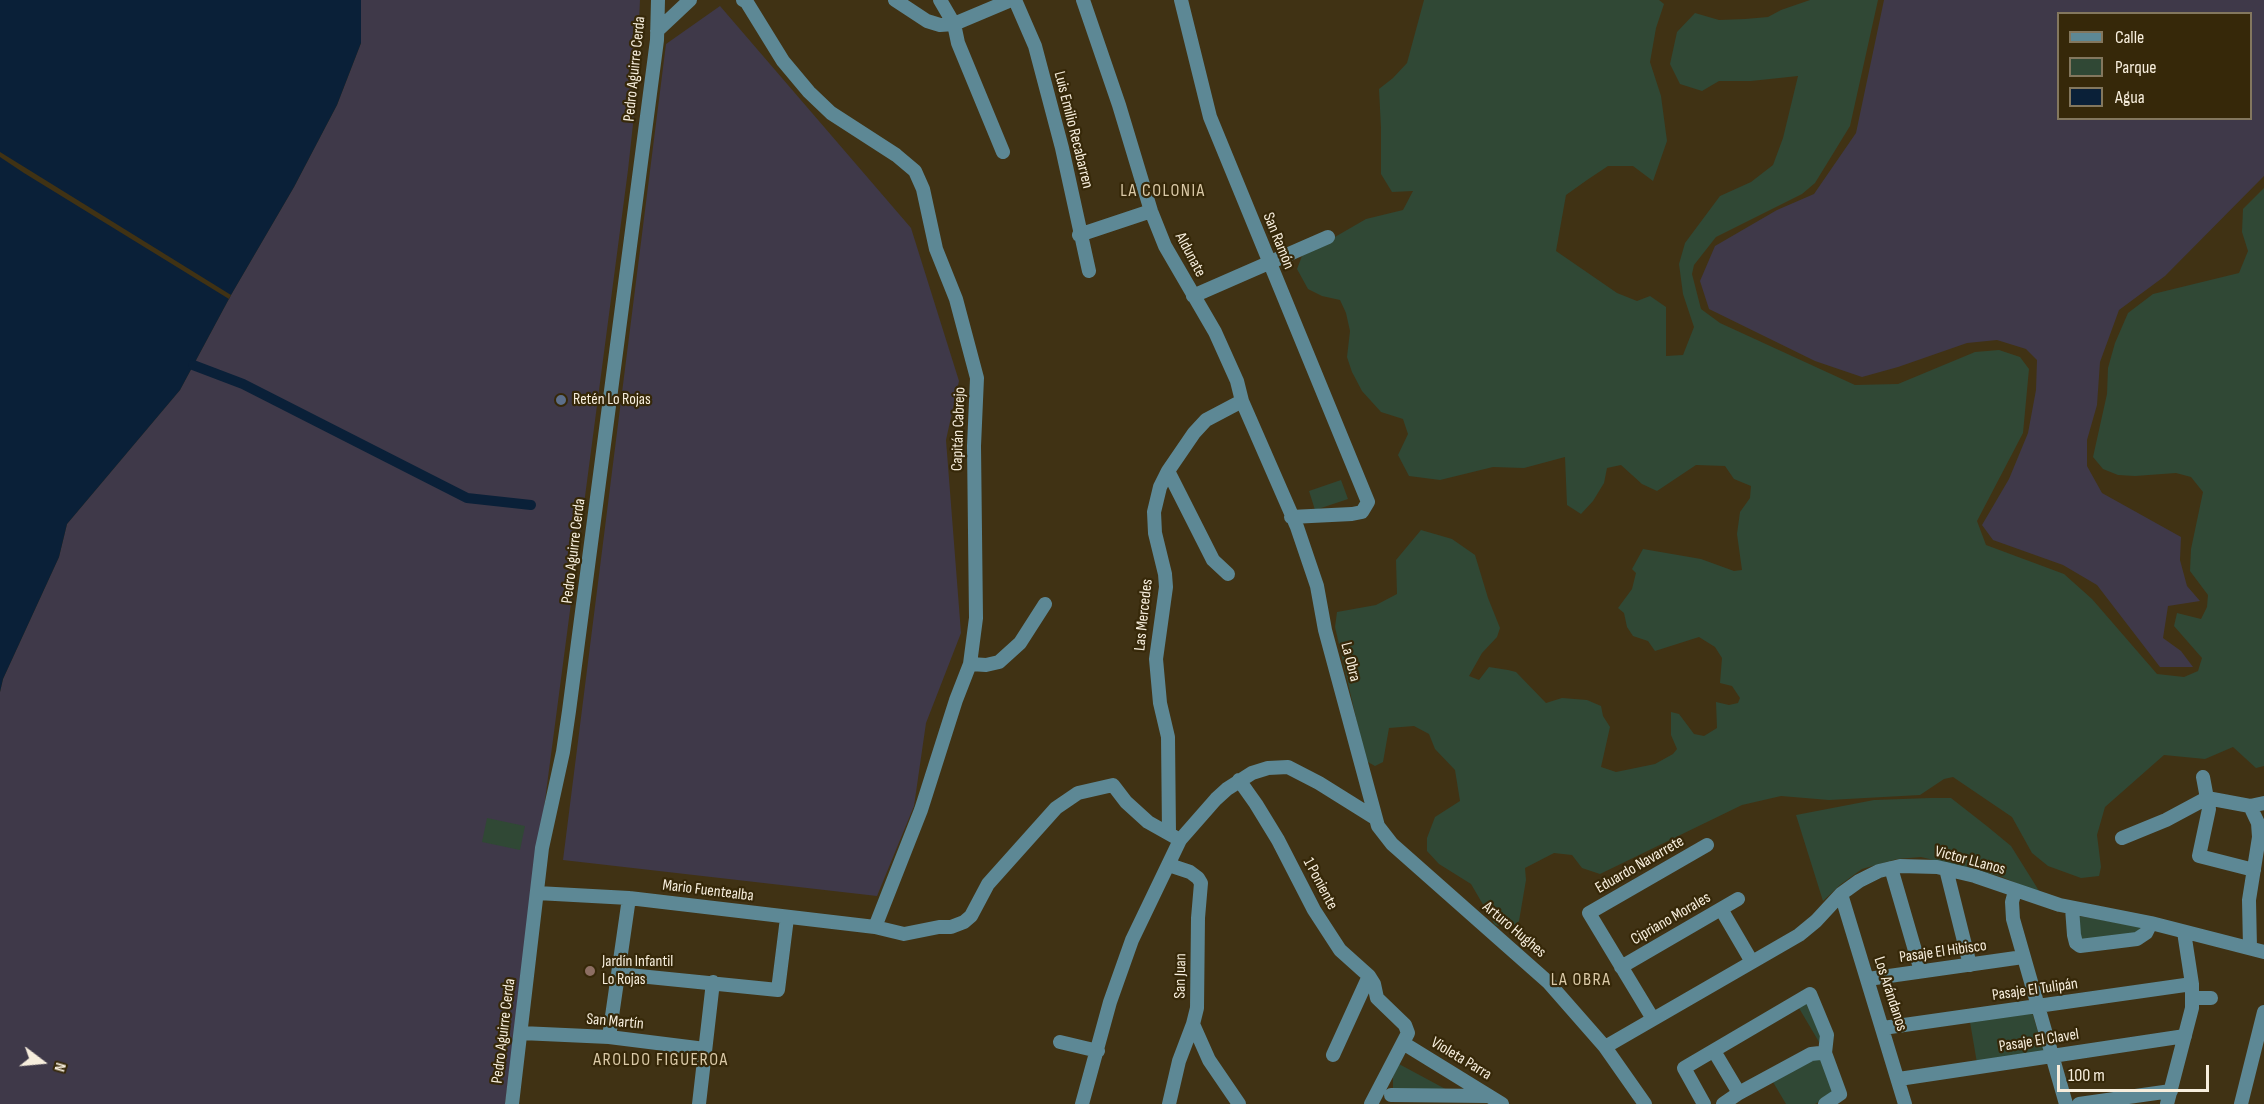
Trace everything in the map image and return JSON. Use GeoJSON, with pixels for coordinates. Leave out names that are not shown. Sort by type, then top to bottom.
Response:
{"type":"FeatureCollection","features":[{"type":"Feature","properties":{"kind":"street","name":"Pedro Aguirre Cerda"},"geometry":{"type":"LineString","coordinates":[[513,1104],[542,848],[563,752],[569,711],[657,31],[658,0]]}},
{"type":"Feature","properties":{"kind":"street"},"geometry":{"type":"LineString","coordinates":[[657,31],[690,0]]}},
{"type":"Feature","properties":{"kind":"street","name":"Capitán Cabrejo"},"geometry":{"type":"LineString","coordinates":[[743,0],[746,1],[783,61],[809,92],[831,113],[897,154],[915,171],[923,189],[936,249],[956,299],[978,378],[974,446],[976,618],[970,663],[921,810],[875,927]]}},
{"type":"Feature","properties":{"kind":"street"},"geometry":{"type":"LineString","coordinates":[[895,0],[927,21],[939,24],[954,24],[1013,0]]}},
{"type":"Feature","properties":{"kind":"street"},"geometry":{"type":"LineString","coordinates":[[940,0],[954,24],[958,43],[1003,152]]}},
{"type":"Feature","properties":{"kind":"street","name":"Luis Emilio Recabarren"},"geometry":{"type":"LineString","coordinates":[[1013,0],[1035,46],[1062,148],[1079,235],[1089,271]]}},
{"type":"Feature","properties":{"kind":"street","name":"Aldunate"},"geometry":{"type":"LineString","coordinates":[[1083,0],[1119,105],[1151,211],[1165,246],[1215,332],[1291,517]]}},
{"type":"Feature","properties":{"kind":"street","name":"San Ramón"},"geometry":{"type":"LineString","coordinates":[[1181,0],[1210,117],[1368,502],[1362,512],[1331,516],[1291,517]]}},
{"type":"Feature","properties":{"kind":"street"},"geometry":{"type":"LineString","coordinates":[[1079,235],[1151,211]]}},
{"type":"Feature","properties":{"kind":"street"},"geometry":{"type":"LineString","coordinates":[[1194,296],[1328,237]]}},
{"type":"Feature","properties":{"kind":"street","name":"Las Mercedes"},"geometry":{"type":"LineString","coordinates":[[1082,1104],[1110,1002],[1128,951],[1169,865],[1175,837],[1168,737],[1160,703],[1156,658],[1166,574],[1154,523],[1156,501],[1168,471],[1182,448],[1206,420],[1242,401]]}},
{"type":"Feature","properties":{"kind":"street"},"geometry":{"type":"LineString","coordinates":[[1168,471],[1213,560],[1228,574]]}},
{"type":"Feature","properties":{"kind":"street","name":"La Obra"},"geometry":{"type":"LineString","coordinates":[[1291,517],[1317,586],[1325,630],[1375,818]]}},
{"type":"Feature","properties":{"kind":"street"},"geometry":{"type":"LineString","coordinates":[[970,663],[986,665],[999,662],[1020,643],[1045,604]]}},
{"type":"Feature","properties":{"kind":"street"},"geometry":{"type":"LineString","coordinates":[[1175,837],[1239,780],[1268,768],[1288,768],[1319,783],[1375,818]]}},
{"type":"Feature","properties":{"kind":"street"},"geometry":{"type":"LineString","coordinates":[[2203,777],[2209,808],[2199,856],[2254,870]]}},
{"type":"Feature","properties":{"kind":"street","name":"1 Poniente"},"geometry":{"type":"LineString","coordinates":[[1239,780],[1257,804],[1278,840],[1324,927],[1340,950],[1369,976],[1374,984],[1377,998]]}},
{"type":"Feature","properties":{"kind":"street","name":"Mario Fuentealba"},"geometry":{"type":"LineString","coordinates":[[537,893],[629,898],[875,927],[904,934],[951,927],[964,922],[971,916],[988,884],[1056,808],[1078,793],[1113,785],[1126,802],[1141,815],[1175,837]]}},
{"type":"Feature","properties":{"kind":"street"},"geometry":{"type":"LineString","coordinates":[[2122,838],[2166,820],[2207,798],[2257,804],[2259,837],[2249,900],[2250,948]]}},
{"type":"Feature","properties":{"kind":"street","name":"Arturo Hughes"},"geometry":{"type":"LineString","coordinates":[[1375,818],[1382,832],[1392,844],[1530,964],[1567,1002],[1605,1047],[1645,1104]]}},
{"type":"Feature","properties":{"kind":"street","name":"Eduardo Navarrete"},"geometry":{"type":"LineString","coordinates":[[1621,967],[1589,913],[1707,845]]}},
{"type":"Feature","properties":{"kind":"street","name":"San Juan"},"geometry":{"type":"LineString","coordinates":[[1169,865],[1190,872],[1201,883],[1198,918],[1198,991],[1193,1024],[1179,1061],[1169,1104]]}},
{"type":"Feature","properties":{"kind":"street","name":"Victor LLanos"},"geometry":{"type":"LineString","coordinates":[[1605,1047],[1806,930],[1841,894],[1869,876],[1891,868],[1918,865],[1946,869],[1975,876],[2072,908],[2151,923],[2264,952]]}},
{"type":"Feature","properties":{"kind":"street"},"geometry":{"type":"LineString","coordinates":[[1891,868],[1921,971]]}},
{"type":"Feature","properties":{"kind":"street"},"geometry":{"type":"LineString","coordinates":[[1946,869],[1970,965]]}},
{"type":"Feature","properties":{"kind":"street"},"geometry":{"type":"LineString","coordinates":[[2015,891],[2012,910],[2023,957],[2066,1104]]}},
{"type":"Feature","properties":{"kind":"street","name":"Los Arándanos"},"geometry":{"type":"LineString","coordinates":[[1841,894],[1905,1104]]}},
{"type":"Feature","properties":{"kind":"street"},"geometry":{"type":"LineString","coordinates":[[609,1037],[629,898]]}},
{"type":"Feature","properties":{"kind":"street","name":"Cipriano Morales"},"geometry":{"type":"LineString","coordinates":[[1621,967],[1738,899]]}},
{"type":"Feature","properties":{"kind":"street"},"geometry":{"type":"LineString","coordinates":[[2072,908],[2074,935],[2076,943],[2080,946],[2137,939],[2146,933],[2151,923]]}},
{"type":"Feature","properties":{"kind":"street"},"geometry":{"type":"LineString","coordinates":[[1721,909],[1752,962]]}},
{"type":"Feature","properties":{"kind":"street"},"geometry":{"type":"LineString","coordinates":[[619,974],[778,990],[787,918]]}},
{"type":"Feature","properties":{"kind":"street"},"geometry":{"type":"LineString","coordinates":[[2079,1104],[2169,1097],[2185,1036],[2192,991],[2184,932]]}},
{"type":"Feature","properties":{"kind":"street","name":"Pasaje El Hibisco"},"geometry":{"type":"LineString","coordinates":[[1868,979],[2023,957]]}},
{"type":"Feature","properties":{"kind":"street"},"geometry":{"type":"LineString","coordinates":[[1621,967],[1653,1019]]}},
{"type":"Feature","properties":{"kind":"street"},"geometry":{"type":"LineString","coordinates":[[1333,1055],[1369,976]]}},
{"type":"Feature","properties":{"kind":"street"},"geometry":{"type":"LineString","coordinates":[[699,1104],[713,982]]}},
{"type":"Feature","properties":{"kind":"street","name":"Pasaje El Tulipán"},"geometry":{"type":"LineString","coordinates":[[1883,1028],[2038,1006],[2192,991],[2211,998]]}},
{"type":"Feature","properties":{"kind":"street","name":"1 Poniente"},"geometry":{"type":"LineString","coordinates":[[1361,993],[1377,998],[1405,1025],[1408,1033],[1402,1043]]}},
{"type":"Feature","properties":{"kind":"street"},"geometry":{"type":"LineString","coordinates":[[1704,1104],[1684,1068],[1810,994],[1827,1035],[1825,1053],[1842,1099],[1826,1104]]}},
{"type":"Feature","properties":{"kind":"street"},"geometry":{"type":"LineString","coordinates":[[2241,1104],[2264,1012]]}},
{"type":"Feature","properties":{"kind":"street"},"geometry":{"type":"LineString","coordinates":[[1193,1024],[1209,1060],[1239,1104]]}},
{"type":"Feature","properties":{"kind":"street","name":"San Martín"},"geometry":{"type":"LineString","coordinates":[[521,1033],[609,1037],[705,1049]]}},
{"type":"Feature","properties":{"kind":"street","name":"Pasaje El Clavel"},"geometry":{"type":"LineString","coordinates":[[1899,1079],[2185,1036]]}},
{"type":"Feature","properties":{"kind":"street"},"geometry":{"type":"LineString","coordinates":[[1060,1042],[1098,1051]]}},
{"type":"Feature","properties":{"kind":"street"},"geometry":{"type":"LineString","coordinates":[[1371,1104],[1402,1043]]}},
{"type":"Feature","properties":{"kind":"street","name":"Violeta Parra"},"geometry":{"type":"LineString","coordinates":[[1402,1043],[1502,1104]]}},
{"type":"Feature","properties":{"kind":"street"},"geometry":{"type":"LineString","coordinates":[[1714,1051],[1739,1093]]}},
{"type":"Feature","properties":{"kind":"street"},"geometry":{"type":"LineString","coordinates":[[1723,1104],[1811,1054],[1825,1053]]}},
{"type":"Feature","properties":{"kind":"street"},"geometry":{"type":"LineString","coordinates":[[1391,1065],[1391,1099],[1490,1096]]}},
{"type":"Feature","properties":{"kind":"shaded area"},"geometry":{"type":"Polygon","coordinates":[[[361,0],[640,0],[635,106],[628,170],[505,1104],[0,1104],[0,692],[3,679],[59,557],[67,524],[180,390],[231,295],[294,187],[337,105],[361,43],[361,0]]]}},
{"type":"Feature","properties":{"kind":"shaded area"},"geometry":{"type":"Polygon","coordinates":[[[1884,0],[2264,0],[2264,176],[2165,276],[2119,310],[2100,362],[2097,405],[2087,440],[2087,466],[2102,493],[2181,537],[2180,560],[2187,586],[2200,601],[2168,606],[2163,638],[2181,651],[2193,667],[2160,667],[2097,585],[2063,565],[1993,540],[1982,525],[2009,479],[2028,433],[2036,390],[2037,360],[2026,349],[1997,340],[1967,343],[1862,377],[1815,361],[1709,309],[1700,281],[1715,246],[1777,210],[1814,194],[1856,133],[1884,0]]]}},
{"type":"Feature","properties":{"kind":"shaded area"},"geometry":{"type":"Polygon","coordinates":[[[720,6],[911,228],[959,381],[946,440],[961,633],[926,723],[914,806],[877,896],[563,860],[666,44],[720,6]]]}},
{"type":"Feature","properties":{"kind":"green space"},"geometry":{"type":"Polygon","coordinates":[[[1424,0],[1659,0],[1664,4],[1656,28],[1650,62],[1661,96],[1667,141],[1653,181],[1633,166],[1608,166],[1566,195],[1556,251],[1617,293],[1637,301],[1650,296],[1666,307],[1666,356],[1683,355],[1694,327],[1683,294],[1679,264],[1685,243],[1720,196],[1751,182],[1773,165],[1783,138],[1798,76],[1751,81],[1719,81],[1702,91],[1680,84],[1670,64],[1677,32],[1695,13],[1719,20],[1745,19],[1768,17],[1810,0],[1878,0],[1850,126],[1815,183],[1802,194],[1716,237],[1694,265],[1692,274],[1701,309],[1720,323],[1855,385],[1898,384],[1975,352],[1999,350],[2020,357],[2029,369],[2023,433],[1977,521],[1986,545],[2064,574],[2092,599],[2157,674],[2184,677],[2198,671],[2202,658],[2174,626],[2177,613],[2201,619],[2207,607],[2208,595],[2190,571],[2191,549],[2203,492],[2191,477],[2176,473],[2118,475],[2103,469],[2093,457],[2107,394],[2108,368],[2115,343],[2128,313],[2153,294],[2239,273],[2248,251],[2242,232],[2243,209],[2264,188],[2264,766],[2256,768],[2233,747],[2205,759],[2164,755],[2105,807],[2097,835],[2101,867],[2099,876],[2081,878],[2048,866],[2032,853],[2012,817],[1953,777],[1944,779],[1920,795],[1829,800],[1781,796],[1742,805],[1600,874],[1582,868],[1572,855],[1554,853],[1525,868],[1526,880],[1519,921],[1510,929],[1495,925],[1471,884],[1439,864],[1427,851],[1427,838],[1435,817],[1460,801],[1455,770],[1435,749],[1429,734],[1414,726],[1389,728],[1383,762],[1375,766],[1366,761],[1335,627],[1337,612],[1376,605],[1397,594],[1396,560],[1421,530],[1452,539],[1475,555],[1500,628],[1497,637],[1482,653],[1469,676],[1479,680],[1489,667],[1508,670],[1516,672],[1546,703],[1562,698],[1587,700],[1601,706],[1603,716],[1610,727],[1601,767],[1616,772],[1655,764],[1673,754],[1677,749],[1671,735],[1671,712],[1679,714],[1694,734],[1704,736],[1717,728],[1716,702],[1729,705],[1738,703],[1740,698],[1732,686],[1720,683],[1722,658],[1715,647],[1699,637],[1655,651],[1648,641],[1633,636],[1627,627],[1624,613],[1618,608],[1632,589],[1636,573],[1632,569],[1643,549],[1701,559],[1734,571],[1742,570],[1737,534],[1740,512],[1750,498],[1751,486],[1734,479],[1725,466],[1696,465],[1657,491],[1642,484],[1621,465],[1607,468],[1604,483],[1593,501],[1581,514],[1567,505],[1565,457],[1524,468],[1493,467],[1440,480],[1409,476],[1398,455],[1408,434],[1403,419],[1381,412],[1362,391],[1347,357],[1350,331],[1340,300],[1322,296],[1308,289],[1297,269],[1302,256],[1366,219],[1403,210],[1413,191],[1392,192],[1381,174],[1379,89],[1407,63],[1424,0]]]}},
{"type":"Feature","properties":{"kind":"green space"},"geometry":{"type":"Polygon","coordinates":[[[1341,480],[1348,499],[1315,510],[1309,491],[1341,480]]]}},
{"type":"Feature","properties":{"kind":"green space"},"geometry":{"type":"Polygon","coordinates":[[[1951,798],[2011,846],[2041,894],[2000,876],[1921,857],[1897,859],[1862,869],[1823,901],[1796,815],[1874,800],[1951,798]]]}},
{"type":"Feature","properties":{"kind":"green space"},"geometry":{"type":"Polygon","coordinates":[[[487,818],[525,826],[520,850],[482,842],[487,818]]]}},
{"type":"Feature","properties":{"kind":"green space"},"geometry":{"type":"Polygon","coordinates":[[[2079,916],[2143,927],[2138,936],[2082,941],[2078,933],[2079,916]]]}},
{"type":"Feature","properties":{"kind":"green space"},"geometry":{"type":"Polygon","coordinates":[[[1809,994],[1824,1042],[1819,1042],[1796,1003],[1809,994]]]}},
{"type":"Feature","properties":{"kind":"green space"},"geometry":{"type":"Polygon","coordinates":[[[2032,1012],[2044,1053],[1977,1063],[1970,1022],[2032,1012]]]}},
{"type":"Feature","properties":{"kind":"green space"},"geometry":{"type":"Polygon","coordinates":[[[1821,1055],[1836,1090],[1815,1104],[1786,1104],[1773,1082],[1821,1055]]]}},
{"type":"Feature","properties":{"kind":"green space"},"geometry":{"type":"Polygon","coordinates":[[[1399,1064],[1451,1092],[1393,1090],[1393,1077],[1399,1064]]]}},
{"type":"Feature","properties":{"kind":"water"},"geometry":{"type":"Polygon","coordinates":[[[0,0],[361,0],[361,43],[337,105],[294,187],[231,295],[180,390],[67,524],[59,557],[3,679],[0,692],[0,0]]]}},
{"type":"Feature","properties":{"kind":"pier"},"geometry":{"type":"Polygon","coordinates":[[[0,152],[231,295],[229,299],[24,173],[0,157],[0,152]]]}},
{"type":"Feature","properties":{"kind":"waterway"},"geometry":{"type":"LineString","coordinates":[[193,365],[243,384],[467,498],[531,505]]}},
{"type":"Feature","properties":{"kind":"place","name":"Retén Lo Rojas"},"geometry":{"type":"Point","coordinates":[561,400]}},
{"type":"Feature","properties":{"kind":"place","name":"Jardín Infantil Lo Rojas"},"geometry":{"type":"Point","coordinates":[590,971]}},
{"type":"Feature","properties":{"kind":"district","name":"LA COLONIA"},"geometry":{"type":"Point","coordinates":[1163,191]}},
{"type":"Feature","properties":{"kind":"district","name":"LA OBRA"},"geometry":{"type":"Point","coordinates":[1581,980]}},
{"type":"Feature","properties":{"kind":"district","name":"AROLDO FIGUEROA"},"geometry":{"type":"Point","coordinates":[661,1060]}}]}
